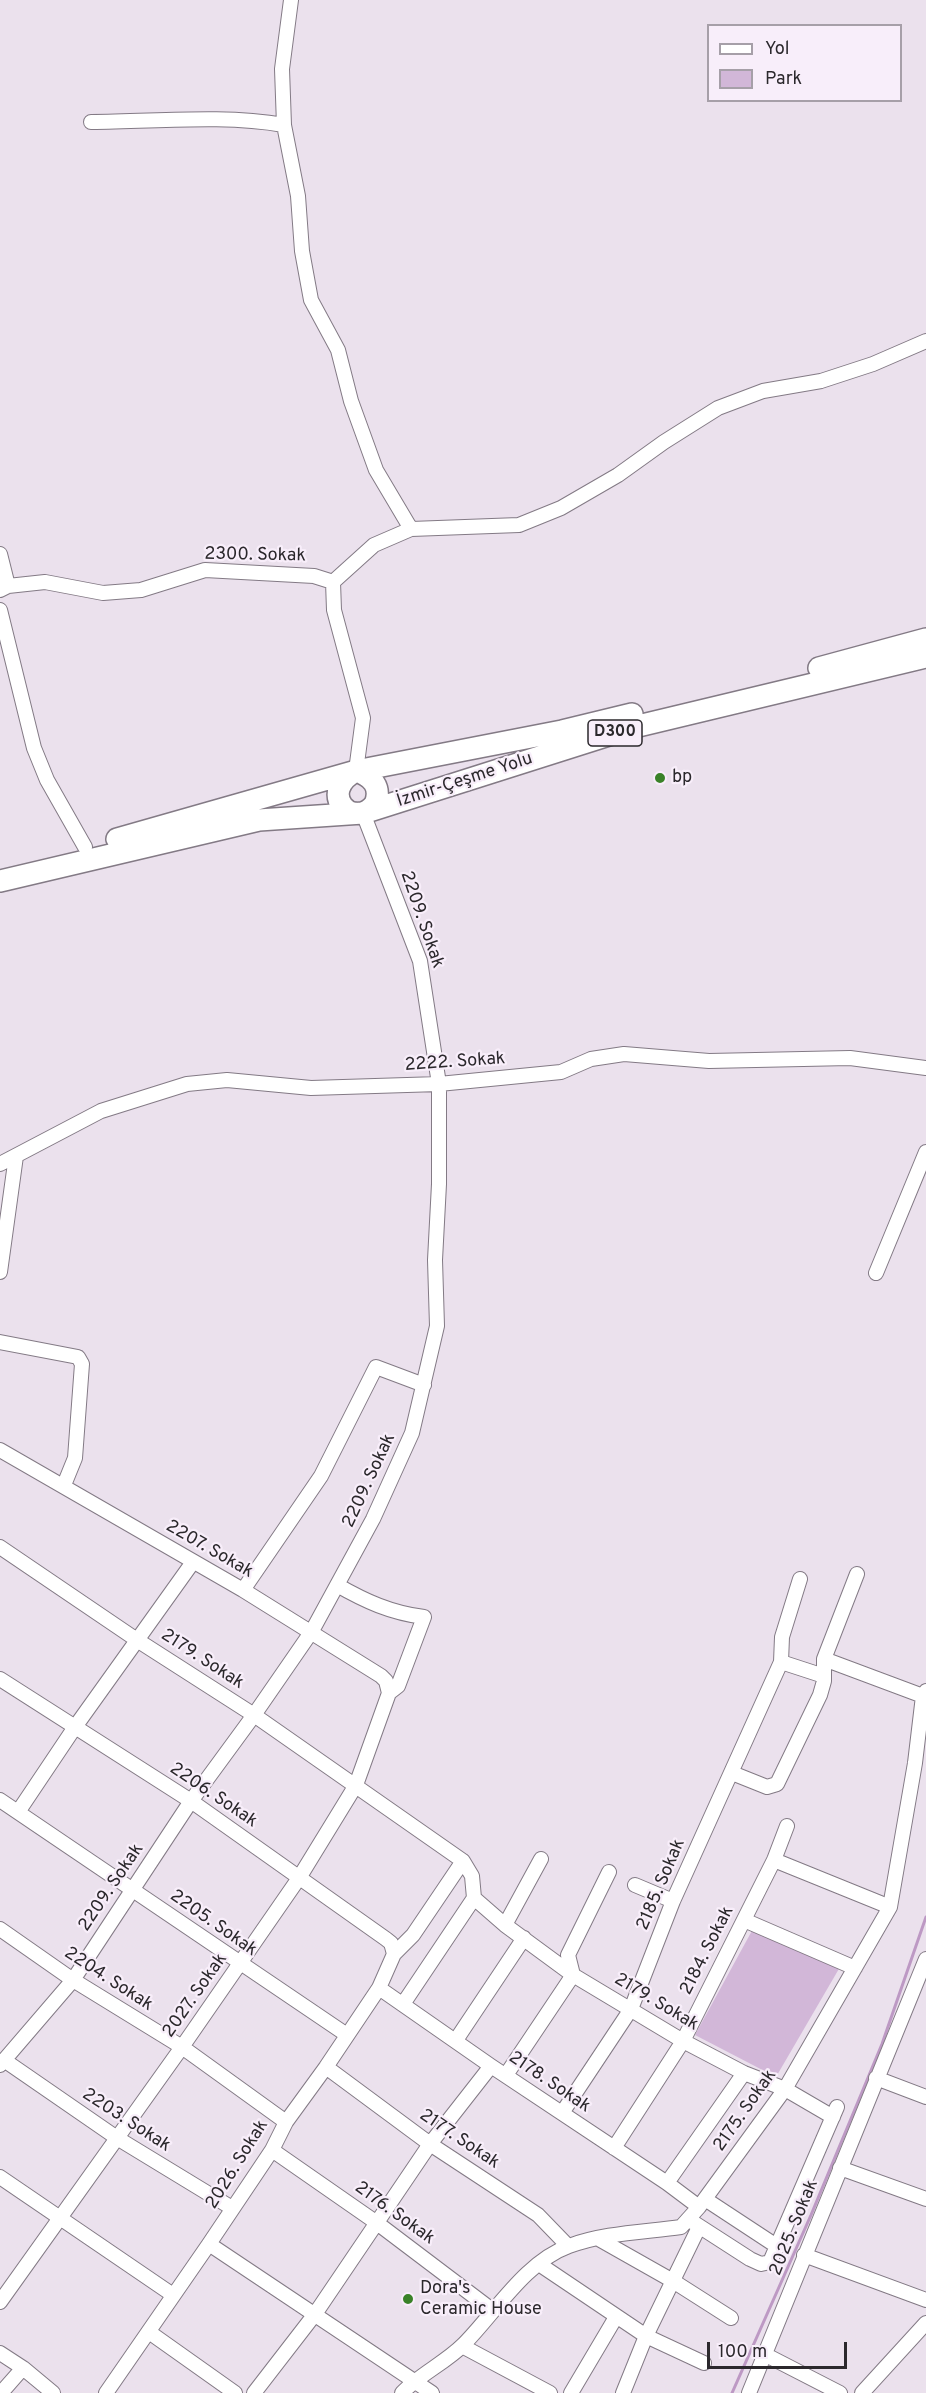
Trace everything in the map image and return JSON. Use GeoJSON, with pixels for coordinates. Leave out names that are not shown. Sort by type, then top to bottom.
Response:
{"type":"FeatureCollection","features":[{"type":"Feature","properties":{"kind":"highway","name":"İzmir-Çeşme Yolu"},"geometry":{"type":"LineString","coordinates":[[0,868],[85,847],[356,771],[562,731],[784,677],[926,639]]}},
{"type":"Feature","properties":{"kind":"highway","name":"İzmir-Çeşme Yolu"},"geometry":{"type":"LineString","coordinates":[[0,881],[259,820],[363,813],[634,727],[926,657]]}},
{"type":"Feature","properties":{"kind":"highway"},"geometry":{"type":"LineString","coordinates":[[356,771],[372,779],[378,791],[375,804],[363,813],[347,811],[339,801],[339,788],[342,782],[356,771]]}},
{"type":"Feature","properties":{"kind":"street"},"geometry":{"type":"LineString","coordinates":[[291,0],[282,69],[284,125],[298,196],[302,251],[311,300],[338,350],[351,401],[376,470],[411,529]]}},
{"type":"Feature","properties":{"kind":"street"},"geometry":{"type":"LineString","coordinates":[[90,122],[231,118],[284,125]]}},
{"type":"Feature","properties":{"kind":"street"},"geometry":{"type":"LineString","coordinates":[[356,771],[363,718],[334,610],[333,582],[374,545],[411,529],[519,525],[561,508],[618,474],[718,408],[763,391],[821,381],[873,364],[926,340]]}},
{"type":"Feature","properties":{"kind":"street"},"geometry":{"type":"LineString","coordinates":[[0,554],[4,588]]}},
{"type":"Feature","properties":{"kind":"street","name":"2300. Sokak"},"geometry":{"type":"LineString","coordinates":[[4,588],[45,582],[103,593],[141,590],[205,570],[314,576],[333,582]]}},
{"type":"Feature","properties":{"kind":"street"},"geometry":{"type":"LineString","coordinates":[[0,610],[34,748],[47,780],[85,847]]}},
{"type":"Feature","properties":{"kind":"street","name":"2209. Sokak"},"geometry":{"type":"LineString","coordinates":[[3,2055],[73,1980],[191,1801],[312,1631],[373,1519],[412,1433],[437,1326],[435,1260],[439,1184],[439,1084],[420,961],[363,813]]}},
{"type":"Feature","properties":{"kind":"street","name":"2222. Sokak"},"geometry":{"type":"LineString","coordinates":[[0,1164],[101,1112],[187,1084],[227,1080],[311,1088],[439,1084],[561,1072],[591,1059],[624,1054],[709,1061],[850,1058],[926,1068]]}},
{"type":"Feature","properties":{"kind":"street"},"geometry":{"type":"LineString","coordinates":[[876,1273],[926,1152]]}},
{"type":"Feature","properties":{"kind":"street"},"geometry":{"type":"LineString","coordinates":[[0,1272],[16,1156]]}},
{"type":"Feature","properties":{"kind":"street"},"geometry":{"type":"LineString","coordinates":[[0,1342],[78,1357],[82,1364],[75,1458],[64,1485]]}},
{"type":"Feature","properties":{"kind":"street"},"geometry":{"type":"LineString","coordinates":[[243,1590],[321,1476],[376,1367],[424,1385]]}},
{"type":"Feature","properties":{"kind":"street","name":"2207. Sokak"},"geometry":{"type":"LineString","coordinates":[[0,1449],[312,1631],[381,1676],[386,1681],[389,1693]]}},
{"type":"Feature","properties":{"kind":"street","name":"2179. Sokak"},"geometry":{"type":"LineString","coordinates":[[0,1547],[136,1640],[254,1715],[463,1861]]}},
{"type":"Feature","properties":{"kind":"street"},"geometry":{"type":"LineString","coordinates":[[18,1812],[75,1727],[193,1562]]}},
{"type":"Feature","properties":{"kind":"street"},"geometry":{"type":"LineString","coordinates":[[732,1773],[767,1787],[777,1784],[820,1695],[824,1676],[824,1659],[857,1574]]}},
{"type":"Feature","properties":{"kind":"street","name":"2185. Sokak"},"geometry":{"type":"LineString","coordinates":[[562,2113],[631,2010],[673,1901],[781,1662],[782,1637],[800,1578]]}},
{"type":"Feature","properties":{"kind":"street","name":"2027. Sokak"},"geometry":{"type":"LineString","coordinates":[[0,2302],[299,1878],[356,1785],[389,1693],[399,1686],[424,1617],[401,1614],[375,1606],[337,1585]]}},
{"type":"Feature","properties":{"kind":"street"},"geometry":{"type":"LineString","coordinates":[[824,1659],[924,1694]]}},
{"type":"Feature","properties":{"kind":"street"},"geometry":{"type":"LineString","coordinates":[[781,1662],[824,1676]]}},
{"type":"Feature","properties":{"kind":"street","name":"2206. Sokak"},"geometry":{"type":"LineString","coordinates":[[0,1679],[191,1801],[386,1939],[391,1943],[394,1954]]}},
{"type":"Feature","properties":{"kind":"street","name":"2175. Sokak"},"geometry":{"type":"LineString","coordinates":[[402,2393],[414,2380],[462,2346],[492,2310],[539,2264],[568,2246],[597,2238],[681,2227],[694,2223],[702,2203],[785,2089],[890,1908],[924,1694]]}},
{"type":"Feature","properties":{"kind":"street","name":"2205. Sokak"},"geometry":{"type":"LineString","coordinates":[[0,1800],[347,2036]]}},
{"type":"Feature","properties":{"kind":"street","name":"2184. Sokak"},"geometry":{"type":"LineString","coordinates":[[614,2148],[683,2042],[774,1860],[788,1826]]}},
{"type":"Feature","properties":{"kind":"street"},"geometry":{"type":"LineString","coordinates":[[505,1926],[541,1859]]}},
{"type":"Feature","properties":{"kind":"street"},"geometry":{"type":"LineString","coordinates":[[774,1860],[890,1908]]}},
{"type":"Feature","properties":{"kind":"street"},"geometry":{"type":"LineString","coordinates":[[394,1954],[413,1935],[463,1861],[472,1876],[474,1898],[403,2004]]}},
{"type":"Feature","properties":{"kind":"street"},"geometry":{"type":"LineString","coordinates":[[506,2075],[573,1975],[568,1955],[609,1872]]}},
{"type":"Feature","properties":{"kind":"street"},"geometry":{"type":"LineString","coordinates":[[635,1885],[673,1901]]}},
{"type":"Feature","properties":{"kind":"street","name":"2179. Sokak"},"geometry":{"type":"LineString","coordinates":[[474,1898],[505,1926],[573,1975],[683,2042],[744,2073],[835,2112],[778,2247]]}},
{"type":"Feature","properties":{"kind":"street"},"geometry":{"type":"LineString","coordinates":[[744,1920],[855,1968]]}},
{"type":"Feature","properties":{"kind":"street","name":"2204. Sokak"},"geometry":{"type":"LineString","coordinates":[[0,1929],[73,1980],[182,2047],[286,2122]]}},
{"type":"Feature","properties":{"kind":"street"},"geometry":{"type":"LineString","coordinates":[[456,2040],[524,1938]]}},
{"type":"Feature","properties":{"kind":"street","name":"2026. Sokak"},"geometry":{"type":"LineString","coordinates":[[106,2393],[210,2244],[272,2150],[286,2122],[379,1988],[394,1954]]}},
{"type":"Feature","properties":{"kind":"street","name":"2025. Sokak"},"geometry":{"type":"LineString","coordinates":[[749,2393],[926,1959]]}},
{"type":"Feature","properties":{"kind":"street","name":"2178. Sokak"},"geometry":{"type":"LineString","coordinates":[[379,1988],[667,2183],[778,2247]]}},
{"type":"Feature","properties":{"kind":"street","name":"2203. Sokak"},"geometry":{"type":"LineString","coordinates":[[3,2055],[117,2138],[232,2208]]}},
{"type":"Feature","properties":{"kind":"street"},"geometry":{"type":"LineString","coordinates":[[254,2393],[315,2314],[430,2144],[491,2066]]}},
{"type":"Feature","properties":{"kind":"street","name":"2177. Sokak"},"geometry":{"type":"LineString","coordinates":[[326,2067],[430,2144],[538,2215],[568,2246]]}},
{"type":"Feature","properties":{"kind":"street"},"geometry":{"type":"LineString","coordinates":[[667,2183],[744,2073]]}},
{"type":"Feature","properties":{"kind":"street"},"geometry":{"type":"LineString","coordinates":[[876,2078],[926,2097]]}},
{"type":"Feature","properties":{"kind":"street","name":"2176. Sokak"},"geometry":{"type":"LineString","coordinates":[[272,2150],[377,2223],[492,2310]]}},
{"type":"Feature","properties":{"kind":"street"},"geometry":{"type":"LineString","coordinates":[[840,2168],[926,2199]]}},
{"type":"Feature","properties":{"kind":"street"},"geometry":{"type":"LineString","coordinates":[[0,2177],[173,2295]]}},
{"type":"Feature","properties":{"kind":"street"},"geometry":{"type":"LineString","coordinates":[[623,2393],[646,2336],[673,2281],[694,2223],[761,2264],[770,2262],[778,2247]]}},
{"type":"Feature","properties":{"kind":"street"},"geometry":{"type":"LineString","coordinates":[[597,2238],[673,2281],[731,2318]]}},
{"type":"Feature","properties":{"kind":"street"},"geometry":{"type":"LineString","coordinates":[[210,2244],[432,2393]]}},
{"type":"Feature","properties":{"kind":"street"},"geometry":{"type":"LineString","coordinates":[[804,2255],[926,2300]]}},
{"type":"Feature","properties":{"kind":"street"},"geometry":{"type":"LineString","coordinates":[[539,2264],[646,2336],[704,2363]]}},
{"type":"Feature","properties":{"kind":"street"},"geometry":{"type":"LineString","coordinates":[[571,2393],[616,2317]]}},
{"type":"Feature","properties":{"kind":"street"},"geometry":{"type":"LineString","coordinates":[[862,2393],[926,2323]]}},
{"type":"Feature","properties":{"kind":"street"},"geometry":{"type":"LineString","coordinates":[[149,2332],[236,2393]]}},
{"type":"Feature","properties":{"kind":"street"},"geometry":{"type":"LineString","coordinates":[[462,2346],[550,2393]]}},
{"type":"Feature","properties":{"kind":"street"},"geometry":{"type":"LineString","coordinates":[[0,2353],[23,2368],[53,2393]]}},
{"type":"Feature","properties":{"kind":"street"},"geometry":{"type":"LineString","coordinates":[[764,2354],[840,2393]]}},
{"type":"Feature","properties":{"kind":"street"},"geometry":{"type":"LineString","coordinates":[[2,2393],[23,2368]]}},
{"type":"Feature","properties":{"kind":"green space"},"geometry":{"type":"Polygon","coordinates":[[[754,1927],[840,1967],[776,2077],[695,2035],[754,1927]]]}},
{"type":"Feature","properties":{"kind":"waterway"},"geometry":{"type":"LineString","coordinates":[[732,2393],[811,2215],[882,2044],[926,1917]]}},
{"type":"Feature","properties":{"kind":"place","name":"bp"},"geometry":{"type":"Point","coordinates":[660,778]}},
{"type":"Feature","properties":{"kind":"place","name":"Dora's Ceramic House"},"geometry":{"type":"Point","coordinates":[408,2299]}}]}
